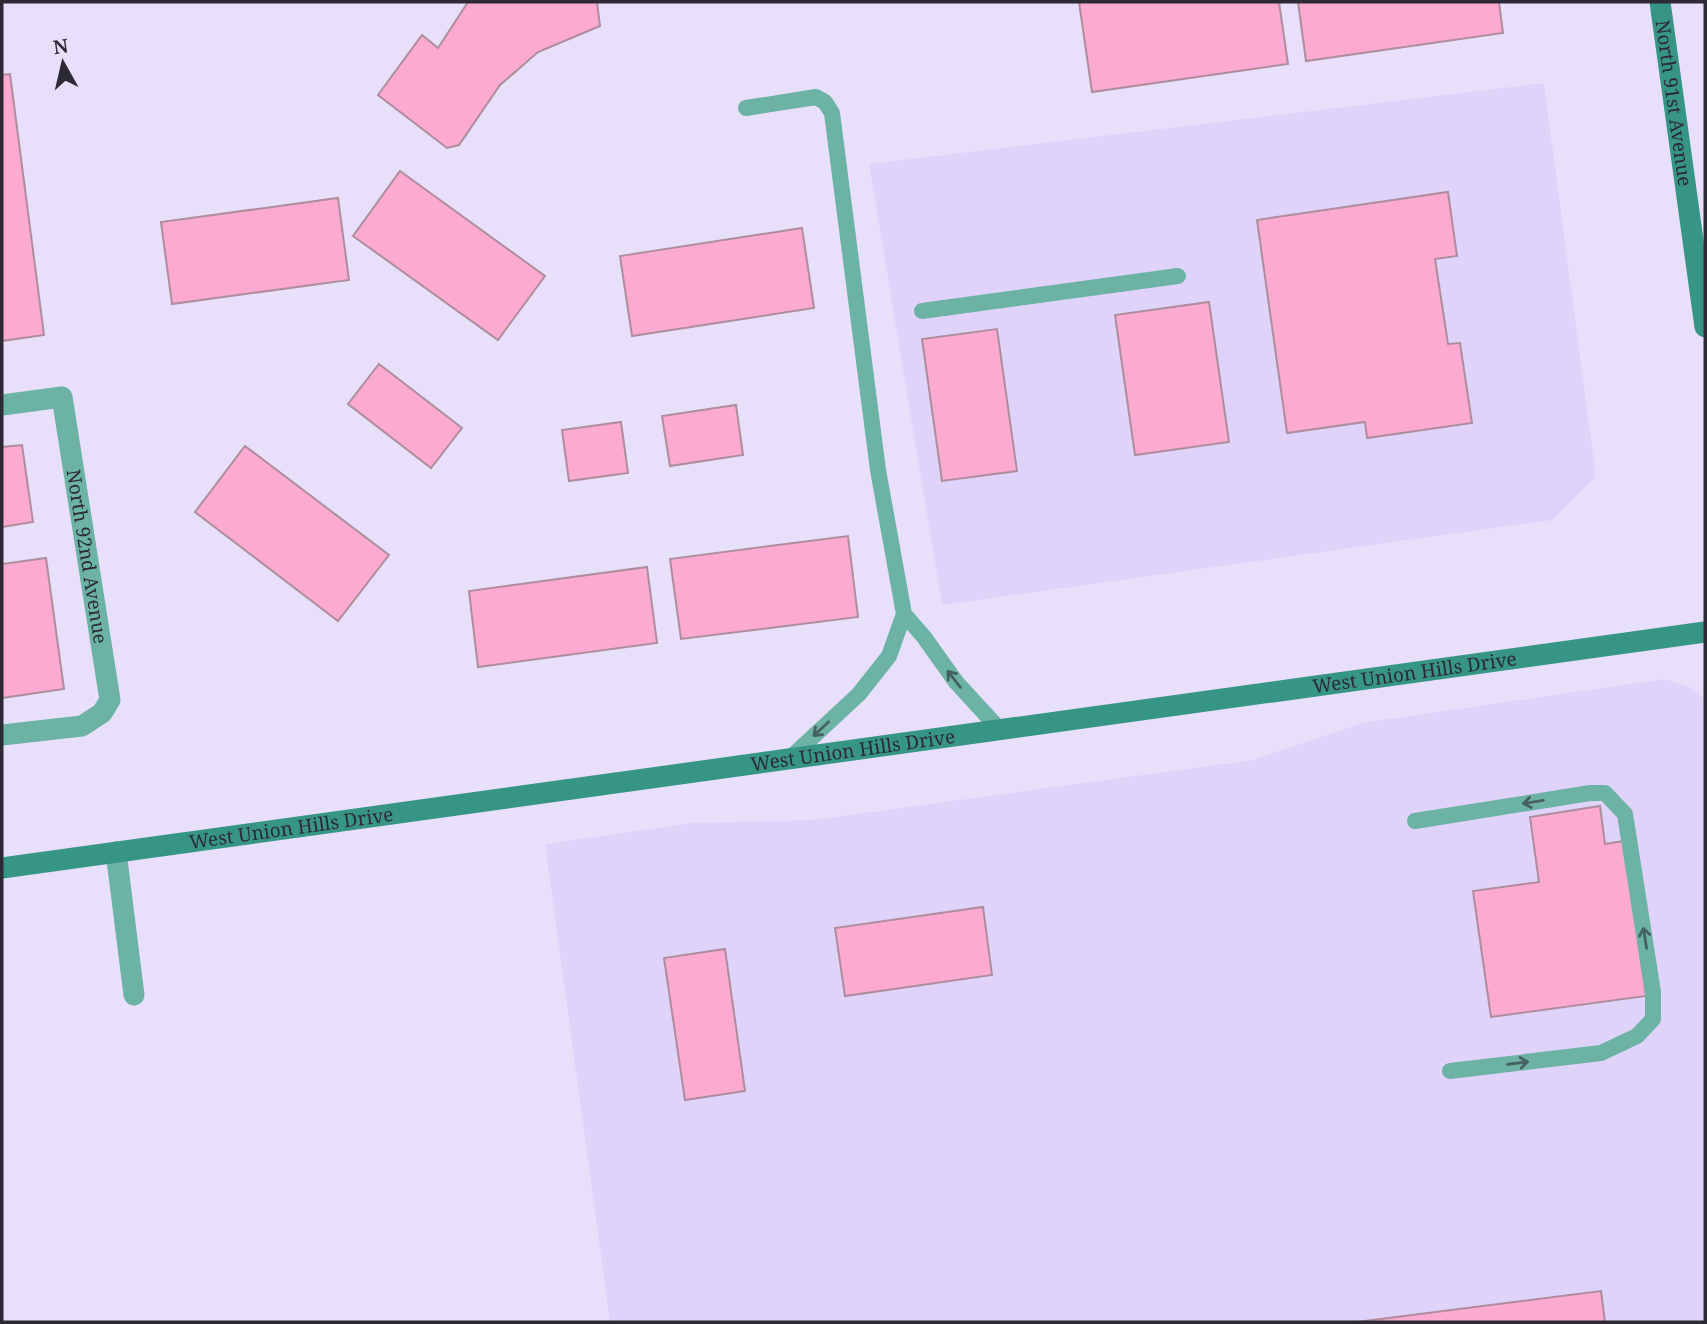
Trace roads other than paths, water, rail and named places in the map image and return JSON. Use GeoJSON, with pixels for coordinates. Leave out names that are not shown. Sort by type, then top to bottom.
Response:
{"type":"FeatureCollection","features":[{"type":"Feature","properties":{"kind":"main road","name":"North 91st Avenue"},"geometry":{"type":"LineString","coordinates":[[1660,2],[1705,327]]}},
{"type":"Feature","properties":{"kind":"main road","name":"West Union Hills Drive"},"geometry":{"type":"LineString","coordinates":[[2,868],[1705,632]]}},
{"type":"Feature","properties":{"kind":"street","name":"North 92nd Avenue"},"geometry":{"type":"LineString","coordinates":[[2,405],[62,397],[110,700],[102,713],[82,726],[2,735]]}},
{"type":"Feature","properties":{"kind":"street"},"geometry":{"type":"LineString","coordinates":[[116,852],[134,995]]}},
{"type":"Feature","properties":{"kind":"lane"},"geometry":{"type":"LineString","coordinates":[[746,108],[817,97],[825,102],[832,113],[878,470],[904,614],[956,682],[1000,730]]}},
{"type":"Feature","properties":{"kind":"lane"},"geometry":{"type":"LineString","coordinates":[[922,311],[1178,276]]}},
{"type":"Feature","properties":{"kind":"lane"},"geometry":{"type":"LineString","coordinates":[[789,759],[859,694],[889,656],[904,614]]}},
{"type":"Feature","properties":{"kind":"lane"},"geometry":{"type":"LineString","coordinates":[[1415,821],[1590,793],[1605,793],[1625,814],[1653,992],[1653,1019],[1637,1036],[1601,1053],[1450,1071]]}}]}
